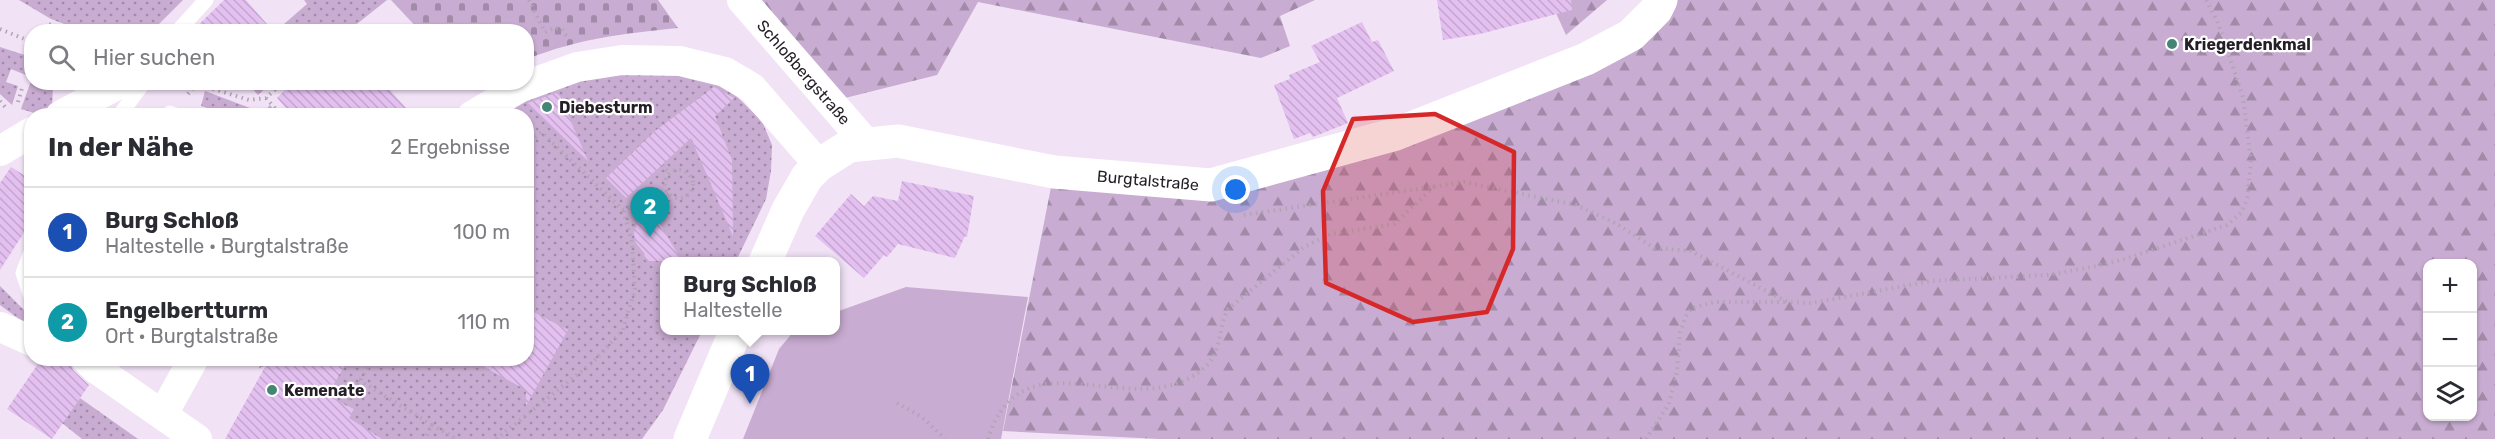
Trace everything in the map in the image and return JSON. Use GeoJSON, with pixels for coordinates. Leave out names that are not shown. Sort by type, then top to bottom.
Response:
{"type":"FeatureCollection","features":[{"type":"Feature","properties":{"kind":"main road","name":"Burgtalstraße"},"geometry":{"type":"LineString","coordinates":[[767,257],[798,192],[819,165],[849,147],[866,143],[898,141],[1054,172],[1211,185],[1396,134],[1586,59],[1631,35],[1656,10],[1661,0]]}},
{"type":"Feature","properties":{"kind":"main road"},"geometry":{"type":"LineString","coordinates":[[690,439],[734,335]]}},
{"type":"Feature","properties":{"kind":"street","name":"Schloßbergstraße"},"geometry":{"type":"LineString","coordinates":[[742,0],[866,143]]}},
{"type":"Feature","properties":{"kind":"street"},"geometry":{"type":"LineString","coordinates":[[534,83],[596,63],[650,59],[680,61],[725,72],[752,88],[819,165]]}},
{"type":"Feature","properties":{"kind":"street"},"geometry":{"type":"LineString","coordinates":[[75,108],[107,90]]}},
{"type":"Feature","properties":{"kind":"street"},"geometry":{"type":"LineString","coordinates":[[485,108],[516,90]]}},
{"type":"Feature","properties":{"kind":"street"},"geometry":{"type":"LineString","coordinates":[[0,327],[24,338]]}},
{"type":"Feature","properties":{"kind":"street"},"geometry":{"type":"LineString","coordinates":[[93,366],[197,439]]}},
{"type":"Feature","properties":{"kind":"street"},"geometry":{"type":"LineString","coordinates":[[163,414],[190,366]]}},
{"type":"Feature","properties":{"kind":"lane"},"geometry":{"type":"LineString","coordinates":[[184,24],[206,0]]}},
{"type":"Feature","properties":{"kind":"lane"},"geometry":{"type":"LineString","coordinates":[[125,108],[138,90]]}},
{"type":"Feature","properties":{"kind":"path"},"geometry":{"type":"LineString","coordinates":[[529,0],[545,32],[555,28],[562,29],[577,68]]}},
{"type":"Feature","properties":{"kind":"path"},"geometry":{"type":"LineString","coordinates":[[1646,439],[1670,404],[1677,372],[1680,332],[1692,308],[1714,302],[1812,303],[1931,281],[2047,275],[2122,260],[2227,225],[2241,213],[2247,200],[2251,162],[2243,97],[2218,23],[2206,0]]}},
{"type":"Feature","properties":{"kind":"path"},"geometry":{"type":"LineString","coordinates":[[0,29],[24,39]]}},
{"type":"Feature","properties":{"kind":"path"},"geometry":{"type":"LineString","coordinates":[[178,108],[192,90]]}},
{"type":"Feature","properties":{"kind":"path"},"geometry":{"type":"LineString","coordinates":[[216,90],[249,100],[266,98],[274,90]]}},
{"type":"Feature","properties":{"kind":"path"},"geometry":{"type":"LineString","coordinates":[[266,98],[275,108]]}},
{"type":"Feature","properties":{"kind":"path"},"geometry":{"type":"LineString","coordinates":[[496,439],[592,363],[623,330],[635,289],[632,243],[623,210],[541,132],[534,138]]}},
{"type":"Feature","properties":{"kind":"path"},"geometry":{"type":"LineString","coordinates":[[662,165],[670,174]]}},
{"type":"Feature","properties":{"kind":"path"},"geometry":{"type":"LineString","coordinates":[[623,210],[669,194],[681,198],[689,194],[693,187],[692,178],[685,171],[675,171],[670,174],[665,185],[669,194]]}},
{"type":"Feature","properties":{"kind":"path"},"geometry":{"type":"LineString","coordinates":[[988,439],[1007,404],[1035,385],[1047,382],[1067,382],[1148,390],[1180,382],[1200,370],[1214,356],[1223,317],[1228,309],[1291,257],[1331,234],[1394,224],[1435,185],[1464,182],[1576,205],[1617,224],[1654,248],[1691,251],[1787,302]]}},
{"type":"Feature","properties":{"kind":"path"},"geometry":{"type":"LineString","coordinates":[[345,405],[369,366]]}},
{"type":"Feature","properties":{"kind":"path"},"geometry":{"type":"LineString","coordinates":[[359,380],[456,439]]}},
{"type":"Feature","properties":{"kind":"path"},"geometry":{"type":"LineString","coordinates":[[897,403],[921,417],[945,439]]}},
{"type":"Feature","properties":{"kind":"path"},"geometry":{"type":"LineString","coordinates":[[425,439],[432,425]]}},
{"type":"Feature","properties":{"kind":"highlighted area"},"geometry":{"type":"Polygon","coordinates":[[[1435,114],[1514,152],[1513,249],[1487,312],[1413,322],[1326,283],[1323,191],[1353,119],[1435,114]]]}},
{"type":"Feature","properties":{"kind":"green space"},"geometry":{"type":"Polygon","coordinates":[[[19,0],[183,0],[159,24],[64,24],[19,0]]]}},
{"type":"Feature","properties":{"kind":"green space"},"geometry":{"type":"Polygon","coordinates":[[[304,0],[387,0],[357,24],[284,24],[307,4],[304,0]]]}},
{"type":"Feature","properties":{"kind":"green space"},"geometry":{"type":"Polygon","coordinates":[[[391,0],[658,0],[678,28],[583,42],[534,57],[534,24],[413,24],[391,0]]]}},
{"type":"Feature","properties":{"kind":"green space"},"geometry":{"type":"Polygon","coordinates":[[[742,0],[1315,0],[1280,16],[1290,46],[1261,58],[978,2],[937,75],[829,102],[742,0]]]}},
{"type":"Feature","properties":{"kind":"green space"},"geometry":{"type":"Polygon","coordinates":[[[1550,0],[1607,0],[1566,35],[1550,0]]]}},
{"type":"Feature","properties":{"kind":"green space"},"geometry":{"type":"Polygon","coordinates":[[[1661,0],[2495,0],[2495,439],[1159,439],[1003,431],[1054,172],[1211,185],[1586,59],[1661,0]]]}},
{"type":"Feature","properties":{"kind":"green space"},"geometry":{"type":"Polygon","coordinates":[[[0,47],[24,55],[24,74],[11,69],[6,82],[18,86],[12,105],[0,94],[0,47]]]}},
{"type":"Feature","properties":{"kind":"green space"},"geometry":{"type":"Polygon","coordinates":[[[630,71],[701,77],[727,87],[762,121],[772,145],[771,171],[766,199],[738,257],[660,257],[660,335],[700,335],[663,410],[642,439],[236,439],[229,432],[266,366],[534,366],[534,108],[508,108],[576,78],[630,71]]]}},
{"type":"Feature","properties":{"kind":"green space"},"geometry":{"type":"Polygon","coordinates":[[[28,90],[53,90],[52,108],[21,109],[28,90]]]}},
{"type":"Feature","properties":{"kind":"green space"},"geometry":{"type":"Polygon","coordinates":[[[253,90],[263,90],[258,95],[253,90]]]}},
{"type":"Feature","properties":{"kind":"green space"},"geometry":{"type":"Polygon","coordinates":[[[205,91],[250,108],[207,108],[201,106],[205,91]]]}},
{"type":"Feature","properties":{"kind":"green space"},"geometry":{"type":"Polygon","coordinates":[[[0,286],[24,310],[24,323],[0,305],[0,286]]]}},
{"type":"Feature","properties":{"kind":"green space"},"geometry":{"type":"Polygon","coordinates":[[[906,287],[1028,297],[1001,439],[743,439],[779,349],[791,335],[840,335],[840,311],[906,287]]]}},
{"type":"Feature","properties":{"kind":"green space"},"geometry":{"type":"Polygon","coordinates":[[[80,398],[138,439],[82,439],[62,423],[80,398]]]}},
{"type":"Feature","properties":{"kind":"building"},"geometry":{"type":"Polygon","coordinates":[[[224,0],[246,0],[267,24],[199,24],[224,0]]]}},
{"type":"Feature","properties":{"kind":"building"},"geometry":{"type":"Polygon","coordinates":[[[1437,0],[1571,0],[1572,10],[1480,34],[1443,40],[1437,0]]]}},
{"type":"Feature","properties":{"kind":"building"},"geometry":{"type":"Polygon","coordinates":[[[1362,22],[1372,42],[1378,40],[1394,71],[1337,98],[1348,123],[1313,137],[1310,133],[1294,139],[1274,85],[1290,79],[1289,75],[1320,62],[1311,46],[1362,22]]]}},
{"type":"Feature","properties":{"kind":"building"},"geometry":{"type":"Polygon","coordinates":[[[714,87],[734,98],[715,116],[732,160],[733,236],[691,138],[626,198],[606,178],[655,131],[714,87]]]}},
{"type":"Feature","properties":{"kind":"building"},"geometry":{"type":"Polygon","coordinates":[[[285,90],[390,90],[406,108],[286,108],[277,98],[285,90]]]}},
{"type":"Feature","properties":{"kind":"building"},"geometry":{"type":"Polygon","coordinates":[[[556,93],[560,96],[588,161],[534,108],[528,103],[556,93]]]}},
{"type":"Feature","properties":{"kind":"building"},"geometry":{"type":"Polygon","coordinates":[[[11,167],[24,175],[24,232],[0,270],[0,183],[11,167]]]}},
{"type":"Feature","properties":{"kind":"building"},"geometry":{"type":"Polygon","coordinates":[[[902,181],[974,196],[967,237],[965,236],[955,258],[898,244],[887,257],[884,255],[864,278],[815,236],[851,194],[864,206],[873,196],[898,201],[902,181]]]}},
{"type":"Feature","properties":{"kind":"building"},"geometry":{"type":"Polygon","coordinates":[[[645,199],[680,257],[660,257],[660,261],[646,261],[644,253],[636,243],[634,233],[645,199]]]}},
{"type":"Feature","properties":{"kind":"building"},"geometry":{"type":"Polygon","coordinates":[[[534,312],[568,330],[526,406],[526,390],[482,366],[534,366],[534,312]]]}},
{"type":"Feature","properties":{"kind":"building"},"geometry":{"type":"Polygon","coordinates":[[[37,366],[71,366],[89,385],[52,439],[7,409],[37,366]]]}},
{"type":"Feature","properties":{"kind":"building"},"geometry":{"type":"Polygon","coordinates":[[[266,366],[344,366],[327,396],[354,409],[349,418],[382,439],[225,439],[266,366]]]}},
{"type":"Feature","properties":{"kind":"place","name":"Kriegerdenkmal"},"geometry":{"type":"Point","coordinates":[2172,44]}},
{"type":"Feature","properties":{"kind":"place","name":"Diebesturm"},"geometry":{"type":"Point","coordinates":[547,107]}},
{"type":"Feature","properties":{"kind":"place","name":"Engelbertturm"},"geometry":{"type":"Point","coordinates":[650,237]}},
{"type":"Feature","properties":{"kind":"place","name":"Kemenate"},"geometry":{"type":"Point","coordinates":[272,390]}},
{"type":"Feature","properties":{"kind":"place","name":"Burg Schloß"},"geometry":{"type":"Point","coordinates":[750,404]}}]}
